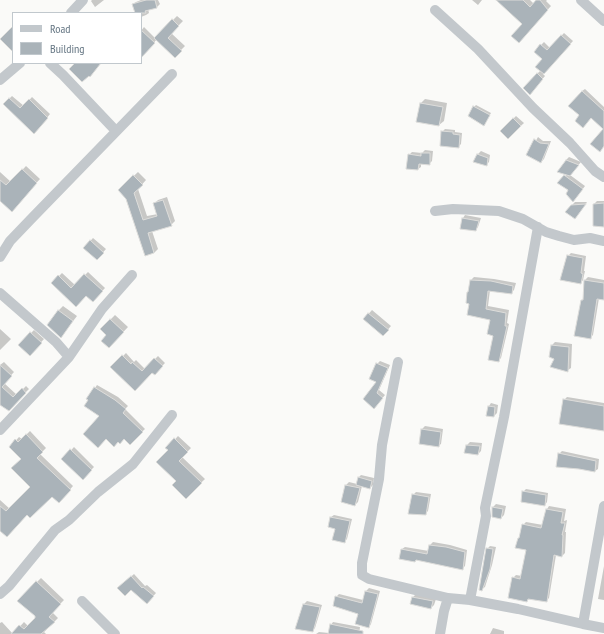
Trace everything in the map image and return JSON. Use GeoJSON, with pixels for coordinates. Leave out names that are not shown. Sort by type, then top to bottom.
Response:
{"type":"FeatureCollection","features":[{"type":"Feature","properties":{"kind":"street"},"geometry":{"type":"LineString","coordinates":[[72,12],[83,0]]}},
{"type":"Feature","properties":{"kind":"street"},"geometry":{"type":"LineString","coordinates":[[581,0],[604,21]]}},
{"type":"Feature","properties":{"kind":"street"},"geometry":{"type":"LineString","coordinates":[[435,10],[478,49],[533,108],[570,143],[595,171],[604,177]]}},
{"type":"Feature","properties":{"kind":"street"},"geometry":{"type":"LineString","coordinates":[[0,80],[19,64]]}},
{"type":"Feature","properties":{"kind":"street"},"geometry":{"type":"LineString","coordinates":[[51,64],[116,131]]}},
{"type":"Feature","properties":{"kind":"street"},"geometry":{"type":"LineString","coordinates":[[0,258],[15,236],[85,162],[172,74]]}},
{"type":"Feature","properties":{"kind":"street"},"geometry":{"type":"LineString","coordinates":[[435,211],[453,209],[499,211],[523,219],[546,232],[574,240],[590,238],[604,240]]}},
{"type":"Feature","properties":{"kind":"street"},"geometry":{"type":"LineString","coordinates":[[470,600],[486,516],[485,508],[504,418],[538,227]]}},
{"type":"Feature","properties":{"kind":"street"},"geometry":{"type":"LineString","coordinates":[[0,430],[69,356],[102,309],[132,275]]}},
{"type":"Feature","properties":{"kind":"street"},"geometry":{"type":"LineString","coordinates":[[0,293],[56,342],[69,356]]}},
{"type":"Feature","properties":{"kind":"street"},"geometry":{"type":"LineString","coordinates":[[398,362],[382,445],[379,479],[362,563],[362,575],[369,579],[448,598],[518,608],[604,628]]}},
{"type":"Feature","properties":{"kind":"street"},"geometry":{"type":"LineString","coordinates":[[0,594],[9,586],[55,530],[98,492],[133,464],[172,415]]}},
{"type":"Feature","properties":{"kind":"street"},"geometry":{"type":"LineString","coordinates":[[583,624],[604,506]]}},
{"type":"Feature","properties":{"kind":"street"},"geometry":{"type":"LineString","coordinates":[[440,634],[448,598]]}},
{"type":"Feature","properties":{"kind":"street"},"geometry":{"type":"LineString","coordinates":[[82,601],[114,634]]}},
{"type":"Feature","properties":{"kind":"building"},"geometry":{"type":"Polygon","coordinates":[[[146,0],[155,0],[157,8],[145,11],[146,13],[135,12],[132,4],[146,0]]]}},
{"type":"Feature","properties":{"kind":"building"},"geometry":{"type":"Polygon","coordinates":[[[496,0],[523,0],[530,7],[536,0],[540,0],[548,10],[519,43],[511,36],[522,24],[496,0]]]}},
{"type":"Feature","properties":{"kind":"building"},"geometry":{"type":"Polygon","coordinates":[[[172,19],[179,26],[168,38],[182,51],[175,58],[154,38],[172,19]]]}},
{"type":"Feature","properties":{"kind":"building"},"geometry":{"type":"Polygon","coordinates":[[[12,27],[12,51],[0,39],[12,27]]]}},
{"type":"Feature","properties":{"kind":"building"},"geometry":{"type":"Polygon","coordinates":[[[142,31],[155,43],[142,57],[142,31]]]}},
{"type":"Feature","properties":{"kind":"building"},"geometry":{"type":"Polygon","coordinates":[[[561,35],[571,44],[544,74],[535,67],[542,59],[534,52],[540,44],[547,50],[561,35]]]}},
{"type":"Feature","properties":{"kind":"building"},"geometry":{"type":"Polygon","coordinates":[[[74,64],[100,64],[90,77],[89,76],[82,82],[69,69],[74,64]]]}},
{"type":"Feature","properties":{"kind":"building"},"geometry":{"type":"Polygon","coordinates":[[[537,73],[543,79],[530,95],[523,88],[537,73]]]}},
{"type":"Feature","properties":{"kind":"building"},"geometry":{"type":"Polygon","coordinates":[[[582,91],[604,111],[604,146],[600,152],[590,144],[603,129],[591,118],[583,128],[575,121],[579,115],[568,106],[582,91]]]}},
{"type":"Feature","properties":{"kind":"building"},"geometry":{"type":"Polygon","coordinates":[[[9,98],[20,108],[29,99],[48,118],[34,134],[3,104],[9,98]]]}},
{"type":"Feature","properties":{"kind":"building"},"geometry":{"type":"Polygon","coordinates":[[[420,103],[443,107],[439,126],[416,122],[420,103]]]}},
{"type":"Feature","properties":{"kind":"building"},"geometry":{"type":"Polygon","coordinates":[[[473,106],[490,115],[484,126],[468,116],[473,106]]]}},
{"type":"Feature","properties":{"kind":"building"},"geometry":{"type":"Polygon","coordinates":[[[513,118],[521,126],[508,139],[500,131],[513,118]]]}},
{"type":"Feature","properties":{"kind":"building"},"geometry":{"type":"Polygon","coordinates":[[[441,131],[453,132],[453,134],[460,135],[459,148],[440,146],[441,131]]]}},
{"type":"Feature","properties":{"kind":"building"},"geometry":{"type":"Polygon","coordinates":[[[534,139],[540,143],[549,144],[541,163],[526,155],[534,139]]]}},
{"type":"Feature","properties":{"kind":"building"},"geometry":{"type":"Polygon","coordinates":[[[421,153],[430,153],[430,165],[419,164],[418,170],[406,169],[408,154],[421,156],[421,153]]]}},
{"type":"Feature","properties":{"kind":"building"},"geometry":{"type":"Polygon","coordinates":[[[477,154],[488,158],[487,166],[473,162],[477,154]]]}},
{"type":"Feature","properties":{"kind":"building"},"geometry":{"type":"Polygon","coordinates":[[[566,160],[579,165],[570,176],[557,172],[566,160]]]}},
{"type":"Feature","properties":{"kind":"building"},"geometry":{"type":"Polygon","coordinates":[[[22,169],[37,183],[12,212],[0,201],[0,180],[6,185],[22,169]]]}},
{"type":"Feature","properties":{"kind":"building"},"geometry":{"type":"Polygon","coordinates":[[[133,175],[143,185],[134,193],[143,220],[157,216],[153,203],[163,200],[172,226],[148,233],[154,253],[145,256],[126,199],[118,190],[133,175]]]}},
{"type":"Feature","properties":{"kind":"building"},"geometry":{"type":"Polygon","coordinates":[[[564,175],[583,189],[573,202],[566,194],[568,190],[557,183],[564,175]]]}},
{"type":"Feature","properties":{"kind":"building"},"geometry":{"type":"Polygon","coordinates":[[[604,203],[604,227],[593,226],[593,204],[604,203]]]}},
{"type":"Feature","properties":{"kind":"building"},"geometry":{"type":"Polygon","coordinates":[[[586,204],[575,219],[565,212],[571,205],[586,204]]]}},
{"type":"Feature","properties":{"kind":"building"},"geometry":{"type":"Polygon","coordinates":[[[462,218],[479,221],[476,231],[460,229],[462,218]]]}},
{"type":"Feature","properties":{"kind":"building"},"geometry":{"type":"Polygon","coordinates":[[[90,240],[104,253],[97,260],[83,248],[90,240]]]}},
{"type":"Feature","properties":{"kind":"building"},"geometry":{"type":"Polygon","coordinates":[[[567,255],[583,258],[581,273],[583,274],[581,284],[560,280],[567,255]]]}},
{"type":"Feature","properties":{"kind":"building"},"geometry":{"type":"Polygon","coordinates":[[[84,274],[103,291],[93,302],[86,296],[76,307],[51,283],[58,275],[71,288],[84,274]]]}},
{"type":"Feature","properties":{"kind":"building"},"geometry":{"type":"Polygon","coordinates":[[[470,280],[491,281],[513,286],[512,294],[488,291],[486,309],[506,313],[505,326],[507,326],[499,362],[488,360],[493,336],[487,334],[490,320],[467,315],[469,304],[466,303],[470,280]]]}},
{"type":"Feature","properties":{"kind":"building"},"geometry":{"type":"Polygon","coordinates":[[[584,280],[604,283],[604,300],[597,299],[591,339],[574,336],[581,300],[583,300],[584,280]]]}},
{"type":"Feature","properties":{"kind":"building"},"geometry":{"type":"Polygon","coordinates":[[[58,310],[73,321],[61,338],[47,325],[58,310]]]}},
{"type":"Feature","properties":{"kind":"building"},"geometry":{"type":"Polygon","coordinates":[[[368,313],[389,330],[383,336],[363,319],[368,313]]]}},
{"type":"Feature","properties":{"kind":"building"},"geometry":{"type":"Polygon","coordinates":[[[110,319],[124,332],[109,348],[101,341],[106,335],[100,329],[110,319]]]}},
{"type":"Feature","properties":{"kind":"building"},"geometry":{"type":"Polygon","coordinates":[[[30,332],[42,343],[30,356],[18,345],[30,332]]]}},
{"type":"Feature","properties":{"kind":"building"},"geometry":{"type":"Polygon","coordinates":[[[551,345],[569,347],[568,372],[550,367],[554,359],[549,357],[551,345]]]}},
{"type":"Feature","properties":{"kind":"building"},"geometry":{"type":"Polygon","coordinates":[[[122,355],[131,364],[132,362],[142,371],[154,358],[163,366],[155,375],[152,373],[135,391],[110,367],[122,355]]]}},
{"type":"Feature","properties":{"kind":"building"},"geometry":{"type":"Polygon","coordinates":[[[376,363],[388,368],[377,393],[383,398],[374,409],[363,399],[376,382],[369,379],[376,363]]]}},
{"type":"Feature","properties":{"kind":"building"},"geometry":{"type":"Polygon","coordinates":[[[0,365],[12,376],[2,387],[13,397],[22,388],[26,393],[9,411],[0,405],[0,365]]]}},
{"type":"Feature","properties":{"kind":"building"},"geometry":{"type":"Polygon","coordinates":[[[94,387],[126,409],[123,413],[143,432],[130,445],[124,439],[120,444],[118,442],[114,447],[106,439],[98,448],[83,434],[99,416],[84,406],[88,400],[86,399],[94,387]]]}},
{"type":"Feature","properties":{"kind":"building"},"geometry":{"type":"Polygon","coordinates":[[[563,399],[604,406],[604,431],[559,424],[563,399]]]}},
{"type":"Feature","properties":{"kind":"building"},"geometry":{"type":"Polygon","coordinates":[[[488,406],[495,407],[494,417],[486,416],[488,406]]]}},
{"type":"Feature","properties":{"kind":"building"},"geometry":{"type":"Polygon","coordinates":[[[421,429],[441,432],[439,447],[419,444],[421,429]]]}},
{"type":"Feature","properties":{"kind":"building"},"geometry":{"type":"Polygon","coordinates":[[[26,434],[43,452],[37,458],[71,490],[59,503],[52,497],[30,518],[27,515],[7,537],[0,531],[0,506],[6,511],[30,487],[11,468],[21,459],[9,447],[15,439],[18,442],[26,434]]]}},
{"type":"Feature","properties":{"kind":"building"},"geometry":{"type":"Polygon","coordinates":[[[174,438],[188,452],[179,461],[202,483],[186,499],[172,485],[176,481],[156,462],[168,450],[165,448],[174,438]]]}},
{"type":"Feature","properties":{"kind":"building"},"geometry":{"type":"Polygon","coordinates":[[[466,445],[480,446],[478,455],[464,453],[466,445]]]}},
{"type":"Feature","properties":{"kind":"building"},"geometry":{"type":"Polygon","coordinates":[[[70,449],[92,470],[83,480],[61,459],[70,449]]]}},
{"type":"Feature","properties":{"kind":"building"},"geometry":{"type":"Polygon","coordinates":[[[558,453],[596,461],[595,472],[556,467],[558,453]]]}},
{"type":"Feature","properties":{"kind":"building"},"geometry":{"type":"Polygon","coordinates":[[[358,477],[372,481],[370,489],[356,485],[358,477]]]}},
{"type":"Feature","properties":{"kind":"building"},"geometry":{"type":"Polygon","coordinates":[[[345,485],[360,488],[355,506],[341,502],[345,485]]]}},
{"type":"Feature","properties":{"kind":"building"},"geometry":{"type":"Polygon","coordinates":[[[522,491],[546,495],[545,506],[521,502],[522,491]]]}},
{"type":"Feature","properties":{"kind":"building"},"geometry":{"type":"Polygon","coordinates":[[[412,494],[429,497],[426,515],[408,514],[412,494]]]}},
{"type":"Feature","properties":{"kind":"building"},"geometry":{"type":"Polygon","coordinates":[[[492,507],[503,509],[501,519],[492,517],[492,507]]]}},
{"type":"Feature","properties":{"kind":"building"},"geometry":{"type":"Polygon","coordinates":[[[546,509],[563,512],[561,523],[565,523],[562,535],[562,557],[554,555],[547,602],[528,599],[527,602],[508,598],[512,577],[520,579],[526,550],[515,548],[522,524],[541,528],[546,509]]]}},
{"type":"Feature","properties":{"kind":"building"},"geometry":{"type":"Polygon","coordinates":[[[330,517],[350,521],[345,543],[332,540],[335,529],[328,527],[330,517]]]}},
{"type":"Feature","properties":{"kind":"building"},"geometry":{"type":"Polygon","coordinates":[[[429,545],[446,547],[465,552],[463,570],[416,560],[415,562],[399,559],[401,549],[427,554],[429,545]]]}},
{"type":"Feature","properties":{"kind":"building"},"geometry":{"type":"Polygon","coordinates":[[[486,548],[493,549],[490,569],[482,591],[479,590],[486,548]]]}},
{"type":"Feature","properties":{"kind":"building"},"geometry":{"type":"Polygon","coordinates":[[[131,576],[142,588],[143,587],[154,596],[147,604],[131,590],[125,596],[117,588],[131,576]]]}},
{"type":"Feature","properties":{"kind":"building"},"geometry":{"type":"Polygon","coordinates":[[[36,581],[61,604],[49,617],[55,622],[41,634],[11,634],[19,625],[24,629],[35,618],[35,616],[17,601],[36,581]]]}},
{"type":"Feature","properties":{"kind":"building"},"geometry":{"type":"Polygon","coordinates":[[[365,591],[378,594],[369,628],[355,624],[358,614],[333,606],[335,596],[362,603],[365,591]]]}},
{"type":"Feature","properties":{"kind":"building"},"geometry":{"type":"Polygon","coordinates":[[[412,597],[433,601],[431,609],[410,604],[412,597]]]}},
{"type":"Feature","properties":{"kind":"building"},"geometry":{"type":"Polygon","coordinates":[[[303,604],[320,607],[313,632],[295,629],[303,604]]]}},
{"type":"Feature","properties":{"kind":"building"},"geometry":{"type":"Polygon","coordinates":[[[330,624],[363,631],[363,634],[328,634],[330,624]]]}}]}
